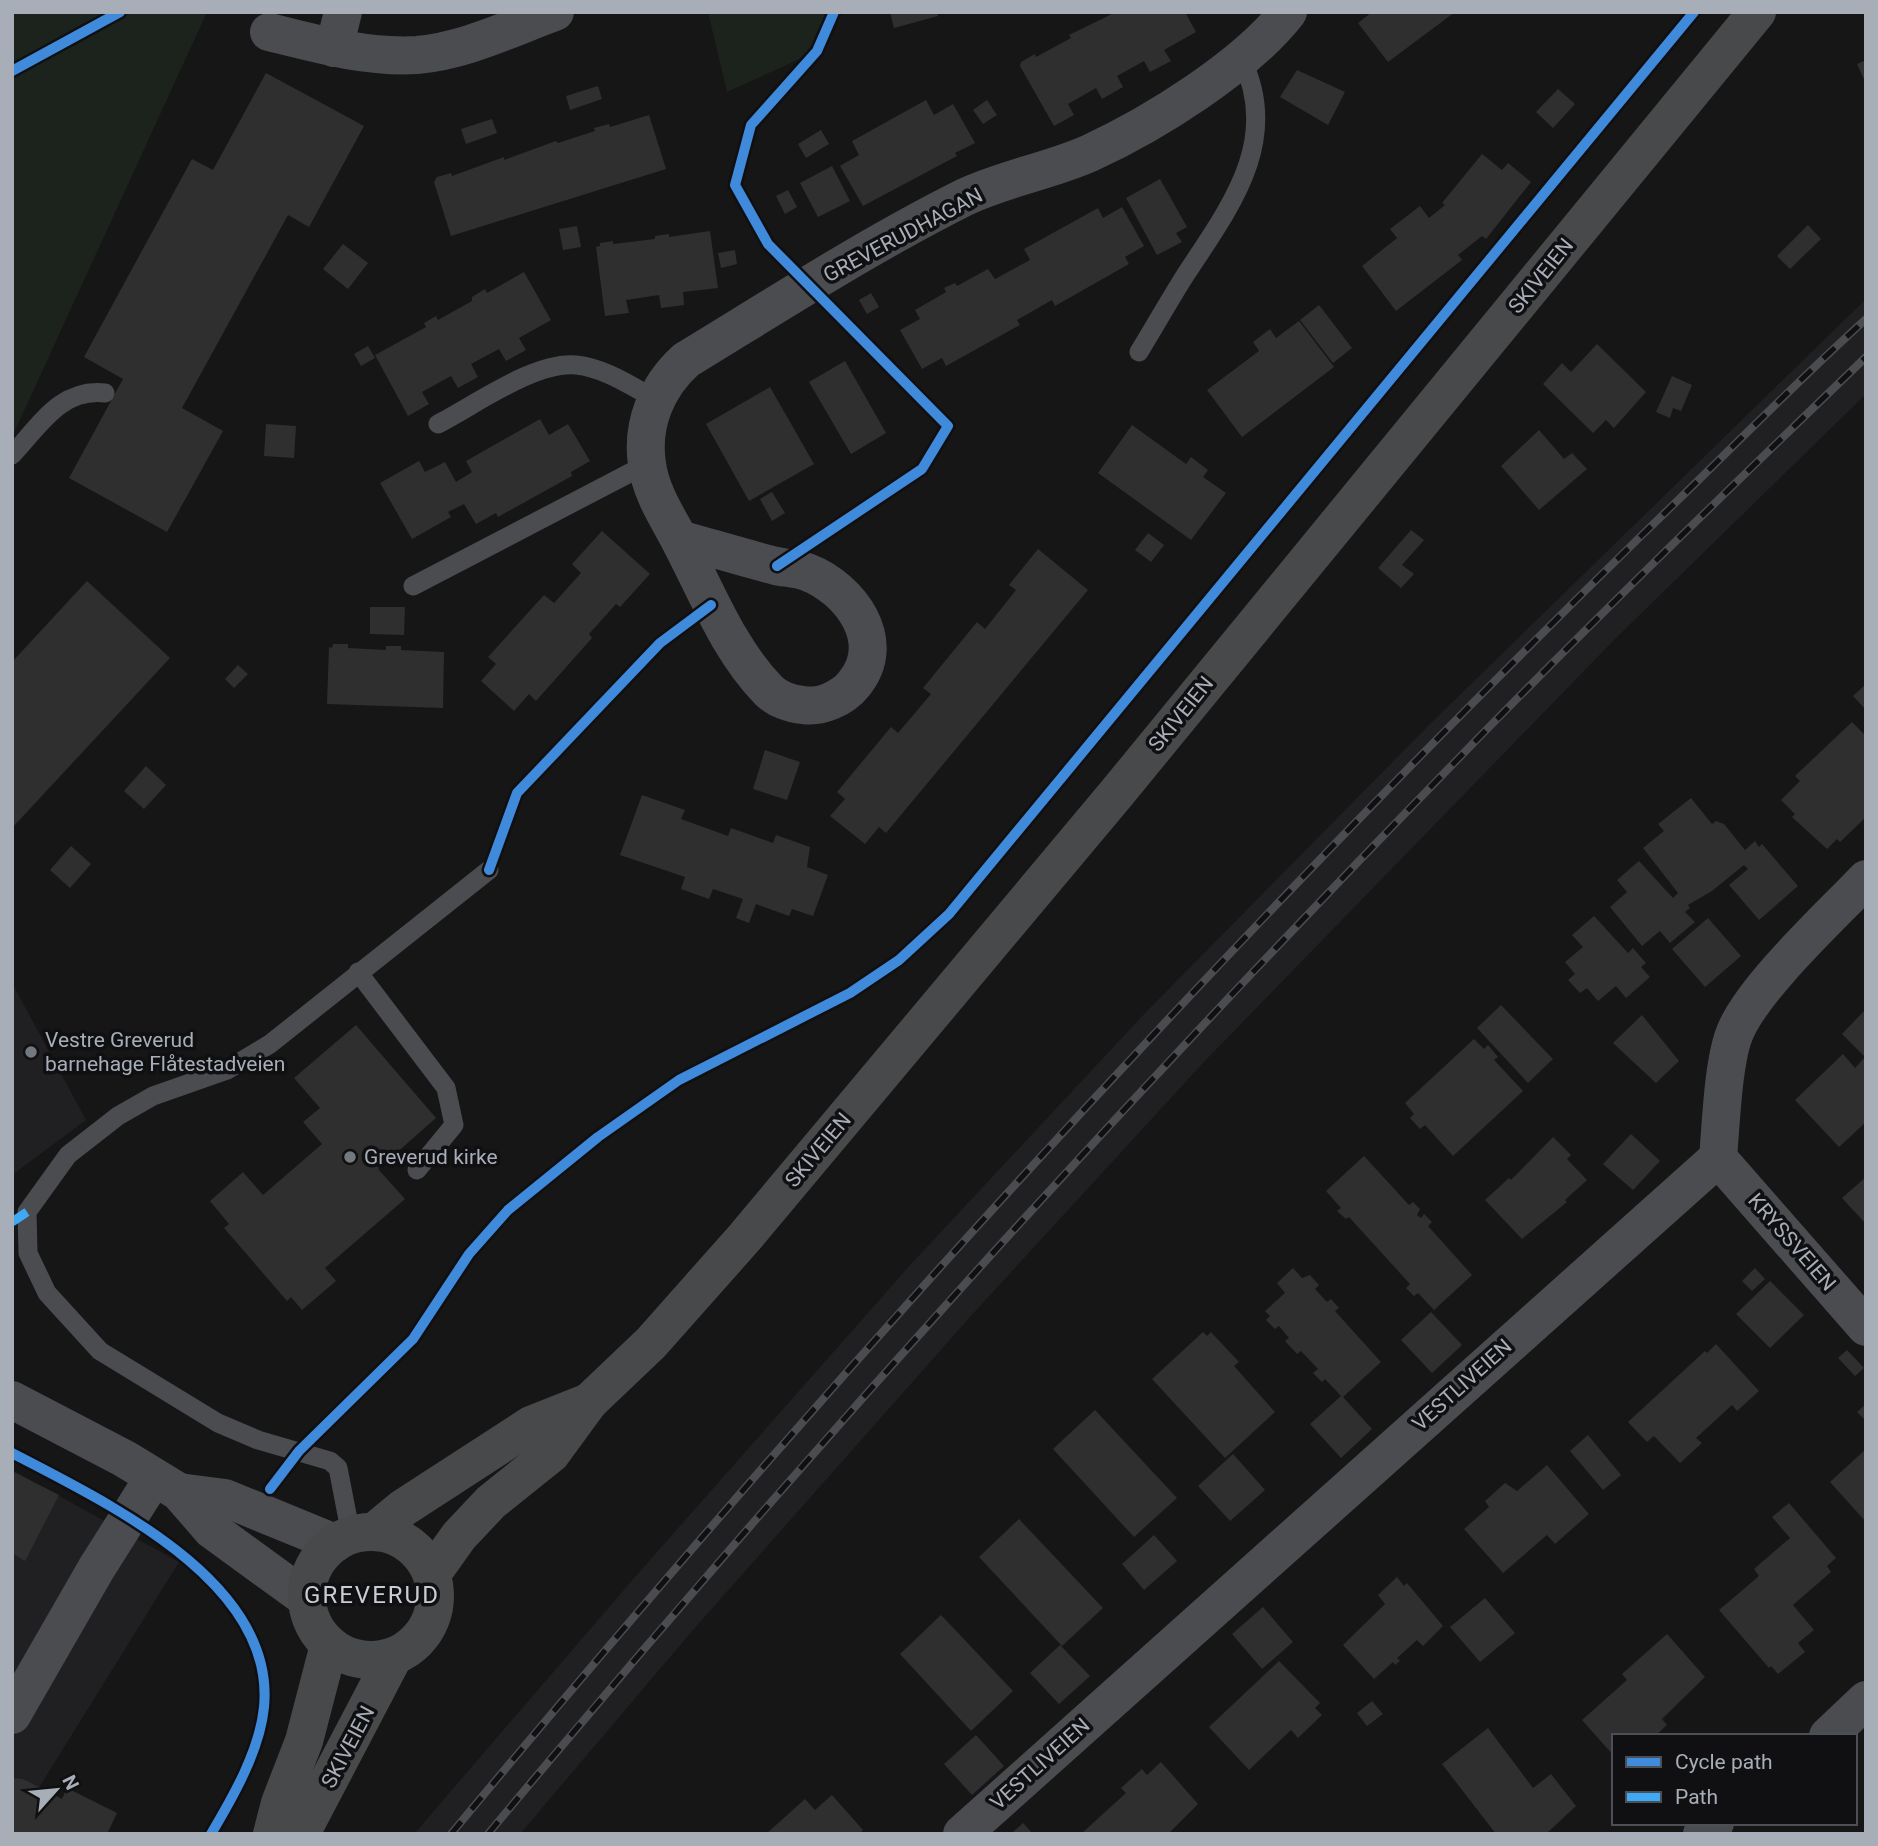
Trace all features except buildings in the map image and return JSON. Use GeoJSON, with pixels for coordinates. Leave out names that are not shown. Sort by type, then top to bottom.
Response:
{"type":"FeatureCollection","features":[{"type":"Feature","properties":{"kind":"main road","name":"SKIVEIEN"},"geometry":{"type":"LineString","coordinates":[[432,1574],[459,1536],[491,1502],[551,1454],[589,1402],[661,1332],[753,1228],[1125,783],[1757,12]]}},
{"type":"Feature","properties":{"kind":"main road","name":"SKIVEIEN"},"geometry":{"type":"LineString","coordinates":[[353,1537],[531,1426],[589,1402]]}},
{"type":"Feature","properties":{"kind":"main road"},"geometry":{"type":"LineString","coordinates":[[393,1535],[410,1544],[423,1557],[432,1574],[435,1594],[433,1613],[425,1631],[412,1646],[394,1656],[372,1661],[349,1657],[329,1645],[310,1616],[307,1599],[309,1577],[314,1568],[353,1537],[393,1535]]}},
{"type":"Feature","properties":{"kind":"main road","name":"SKIVEIEN"},"geometry":{"type":"LineString","coordinates":[[272,1834],[280,1803],[304,1741],[329,1645]]}},
{"type":"Feature","properties":{"kind":"main road","name":"SKIVEIEN"},"geometry":{"type":"LineString","coordinates":[[297,1834],[320,1800],[394,1656]]}},
{"type":"Feature","properties":{"kind":"street"},"geometry":{"type":"LineString","coordinates":[[269,32],[339,30],[417,55],[463,46],[555,12]]}},
{"type":"Feature","properties":{"kind":"street","name":"GREVERUDHAGAN"},"geometry":{"type":"LineString","coordinates":[[679,539],[808,573],[842,595],[864,621],[870,645],[865,667],[853,686],[820,706],[788,702],[771,693],[745,662],[731,639],[679,539],[660,509],[646,464],[647,431],[655,399],[669,376],[686,360],[810,285],[968,196],[1089,153],[1165,113],[1241,58],[1288,12]]}},
{"type":"Feature","properties":{"kind":"street"},"geometry":{"type":"LineString","coordinates":[[1717,1158],[1725,1083],[1735,1030],[1768,984],[1866,879]]}},
{"type":"Feature","properties":{"kind":"street","name":"KRYSSVEIEN"},"geometry":{"type":"LineString","coordinates":[[1717,1158],[1866,1327]]}},
{"type":"Feature","properties":{"kind":"street","name":"VESTLIVEIEN"},"geometry":{"type":"LineString","coordinates":[[962,1834],[1717,1158]]}},
{"type":"Feature","properties":{"kind":"street"},"geometry":{"type":"LineString","coordinates":[[12,1400],[167,1485],[225,1498],[353,1537]]}},
{"type":"Feature","properties":{"kind":"street"},"geometry":{"type":"LineString","coordinates":[[167,1485],[212,1530],[307,1599]]}},
{"type":"Feature","properties":{"kind":"street"},"geometry":{"type":"LineString","coordinates":[[12,1715],[96,1569],[167,1485]]}},
{"type":"Feature","properties":{"kind":"street"},"geometry":{"type":"LineString","coordinates":[[1830,1734],[1866,1700]]}},
{"type":"Feature","properties":{"kind":"lane"},"geometry":{"type":"LineString","coordinates":[[1139,352],[1227,212],[1251,162],[1256,132],[1255,94],[1241,58]]}},
{"type":"Feature","properties":{"kind":"lane"},"geometry":{"type":"LineString","coordinates":[[438,424],[525,378],[559,365],[576,365],[610,375],[655,399]]}},
{"type":"Feature","properties":{"kind":"lane"},"geometry":{"type":"LineString","coordinates":[[12,454],[71,396],[89,391],[105,393]]}},
{"type":"Feature","properties":{"kind":"lane"},"geometry":{"type":"LineString","coordinates":[[413,586],[646,464]]}},
{"type":"Feature","properties":{"kind":"lane"},"geometry":{"type":"LineString","coordinates":[[353,1537],[338,1468],[330,1461],[258,1440],[218,1423],[100,1351],[47,1293],[28,1253],[27,1212],[68,1155],[118,1116],[153,1096],[238,1064],[270,1044],[489,870]]}},
{"type":"Feature","properties":{"kind":"lane"},"geometry":{"type":"LineString","coordinates":[[358,972],[446,1088],[454,1125],[417,1170]]}},
{"type":"Feature","properties":{"kind":"shaded area"},"geometry":{"type":"Polygon","coordinates":[[[12,12],[207,12],[12,437],[12,12]]]}},
{"type":"Feature","properties":{"kind":"shaded area"},"geometry":{"type":"Polygon","coordinates":[[[708,12],[834,12],[817,51],[727,92],[708,12]]]}},
{"type":"Feature","properties":{"kind":"shaded area"},"geometry":{"type":"Polygon","coordinates":[[[1866,299],[1866,394],[1615,639],[1203,1063],[970,1317],[693,1630],[520,1834],[414,1834],[635,1577],[912,1263],[1146,1012],[1430,724],[1866,299]]]}},
{"type":"Feature","properties":{"kind":"shaded area","name":"Vestre Greverud barnehage Flåtestadveien"},"geometry":{"type":"Polygon","coordinates":[[[12,983],[86,1120],[12,1175],[12,983]]]}},
{"type":"Feature","properties":{"kind":"shaded area"},"geometry":{"type":"Polygon","coordinates":[[[12,1470],[179,1562],[12,1831],[12,1470]]]}},
{"type":"Feature","properties":{"kind":"railway"},"geometry":{"type":"LineString","coordinates":[[451,1834],[736,1498],[1029,1169],[1179,1008],[1485,691],[1781,399],[1866,319]]}},
{"type":"Feature","properties":{"kind":"railway"},"geometry":{"type":"LineString","coordinates":[[488,1834],[840,1423],[1205,1023],[1504,711],[1866,357]]}},
{"type":"Feature","properties":{"kind":"marked path"},"geometry":{"type":"LineString","coordinates":[[12,1222],[27,1212]]}},
{"type":"Feature","properties":{"kind":"cycle path"},"geometry":{"type":"LineString","coordinates":[[12,71],[120,12]]}},
{"type":"Feature","properties":{"kind":"cycle path"},"geometry":{"type":"LineString","coordinates":[[777,566],[922,469],[948,426],[768,244],[735,185],[751,125],[817,51],[834,12]]}},
{"type":"Feature","properties":{"kind":"cycle path"},"geometry":{"type":"LineString","coordinates":[[270,1489],[299,1451],[413,1339],[469,1254],[508,1210],[598,1137],[679,1080],[850,993],[899,960],[949,914],[1694,12]]}},
{"type":"Feature","properties":{"kind":"cycle path"},"geometry":{"type":"LineString","coordinates":[[489,870],[517,793],[660,643],[711,605]]}},
{"type":"Feature","properties":{"kind":"cycle path"},"geometry":{"type":"LineString","coordinates":[[12,1453],[136,1522],[177,1551],[214,1584],[243,1621],[260,1662],[264,1707],[251,1756],[211,1834]]}},
{"type":"Feature","properties":{"kind":"place","name":"Vestre Greverud barnehage Flåtestadveien"},"geometry":{"type":"Point","coordinates":[31,1052]}},
{"type":"Feature","properties":{"kind":"place","name":"Greverud kirke"},"geometry":{"type":"Point","coordinates":[350,1157]}},
{"type":"Feature","properties":{"kind":"district","name":"GREVERUD"},"geometry":{"type":"Point","coordinates":[372,1595]}}]}
